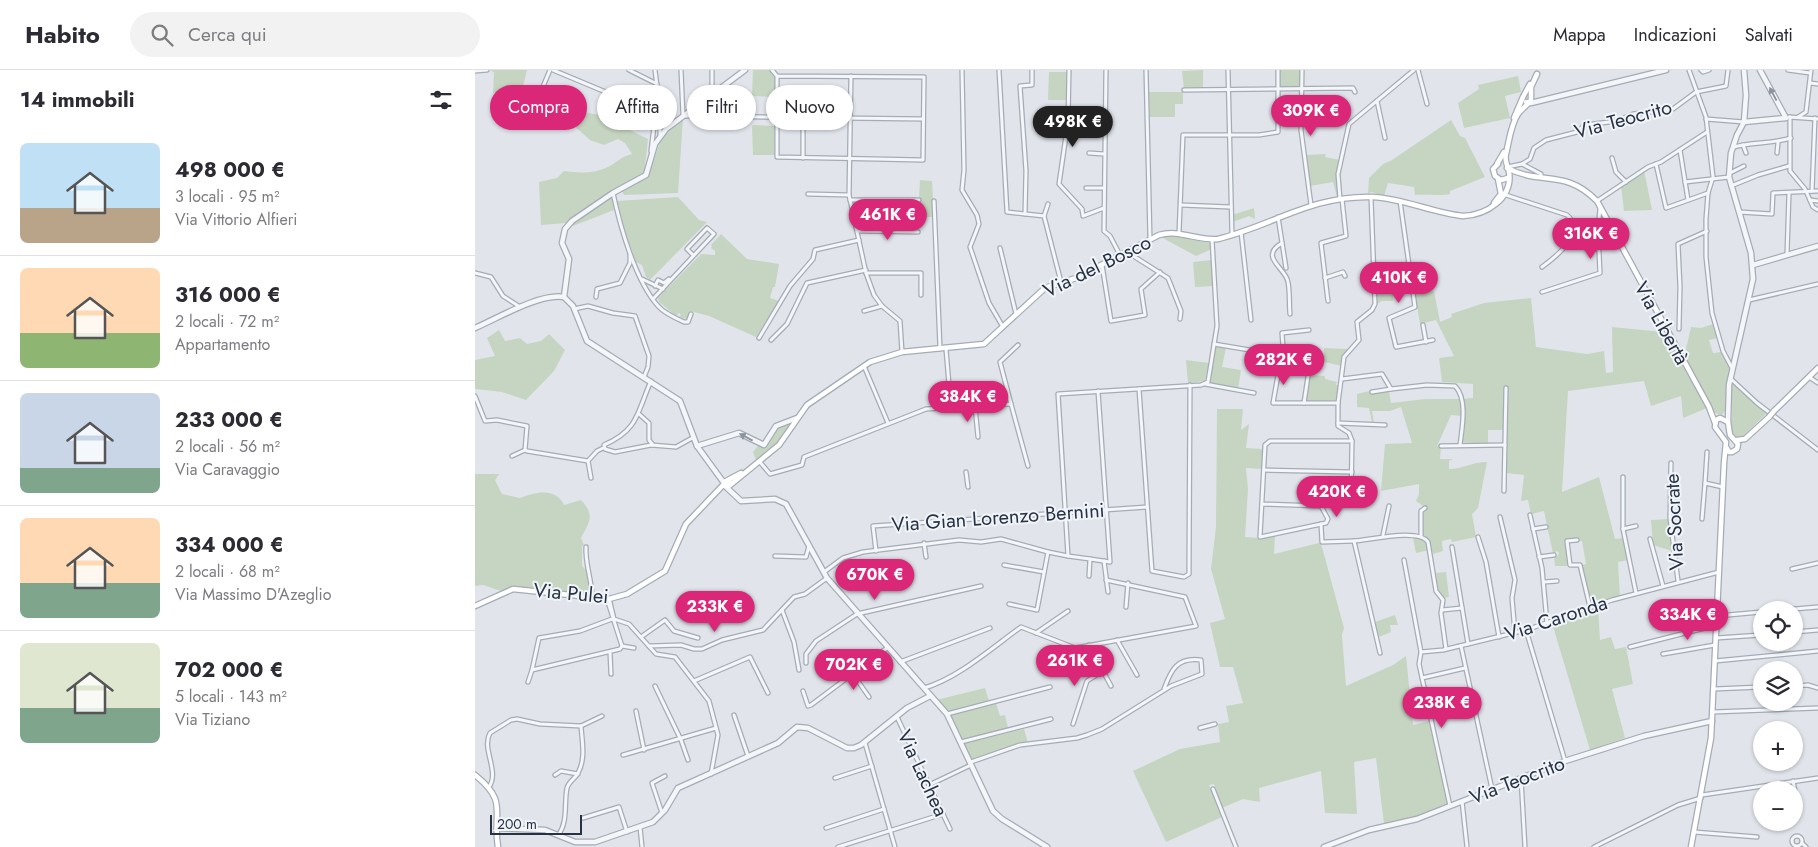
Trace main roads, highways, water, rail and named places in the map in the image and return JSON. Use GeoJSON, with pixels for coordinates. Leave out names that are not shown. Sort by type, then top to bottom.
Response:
{"type":"FeatureCollection","features":[{"type":"Feature","properties":{"kind":"main road"},"geometry":{"type":"LineString","coordinates":[[1508,177],[1505,156],[1515,121],[1529,98],[1538,72]]}},
{"type":"Feature","properties":{"kind":"main road"},"geometry":{"type":"LineString","coordinates":[[1489,207],[1501,194],[1501,185],[1493,171],[1503,157],[1516,110],[1529,98]]}},
{"type":"Feature","properties":{"kind":"main road"},"geometry":{"type":"LineString","coordinates":[[1497,164],[1525,175]]}},
{"type":"Feature","properties":{"kind":"main road"},"geometry":{"type":"LineString","coordinates":[[1497,178],[1504,180],[1508,177],[1525,175]]}},
{"type":"Feature","properties":{"kind":"main road","name":"Via Libertà"},"geometry":{"type":"LineString","coordinates":[[1525,175],[1573,183],[1597,201],[1625,256],[1709,407]]}},
{"type":"Feature","properties":{"kind":"main road","name":"Via del Bosco"},"geometry":{"type":"LineString","coordinates":[[751,468],[783,441],[797,418],[815,399],[864,366],[883,357],[902,352],[981,346],[991,340],[1041,291],[1076,278],[1164,233],[1179,233],[1212,239],[1241,231],[1311,205],[1341,199],[1371,197],[1400,201],[1463,216],[1489,207],[1502,200],[1506,195],[1508,177]]}},
{"type":"Feature","properties":{"kind":"main road"},"geometry":{"type":"LineString","coordinates":[[1709,407],[1728,422],[1730,435],[1737,440],[1745,439],[1818,368]]}},
{"type":"Feature","properties":{"kind":"main road"},"geometry":{"type":"LineString","coordinates":[[1691,847],[1711,747],[1726,447],[1724,437],[1716,429],[1709,407]]}},
{"type":"Feature","properties":{"kind":"main road"},"geometry":{"type":"LineString","coordinates":[[1715,424],[1720,417]]}},
{"type":"Feature","properties":{"kind":"main road"},"geometry":{"type":"LineString","coordinates":[[1724,474],[1727,457],[1730,452],[1737,449],[1751,434]]}},
{"type":"Feature","properties":{"kind":"main road"},"geometry":{"type":"LineString","coordinates":[[1737,440],[1737,449]]}},
{"type":"Feature","properties":{"kind":"main road"},"geometry":{"type":"LineString","coordinates":[[1726,447],[1730,452]]}},
{"type":"Feature","properties":{"kind":"main road","name":"Via Pulei"},"geometry":{"type":"LineString","coordinates":[[475,606],[513,589],[608,599],[627,594],[665,571],[686,524],[711,497],[751,468]]}},
{"type":"Feature","properties":{"kind":"main road"},"geometry":{"type":"LineString","coordinates":[[475,775],[489,787],[499,807],[498,847]]}}]}
